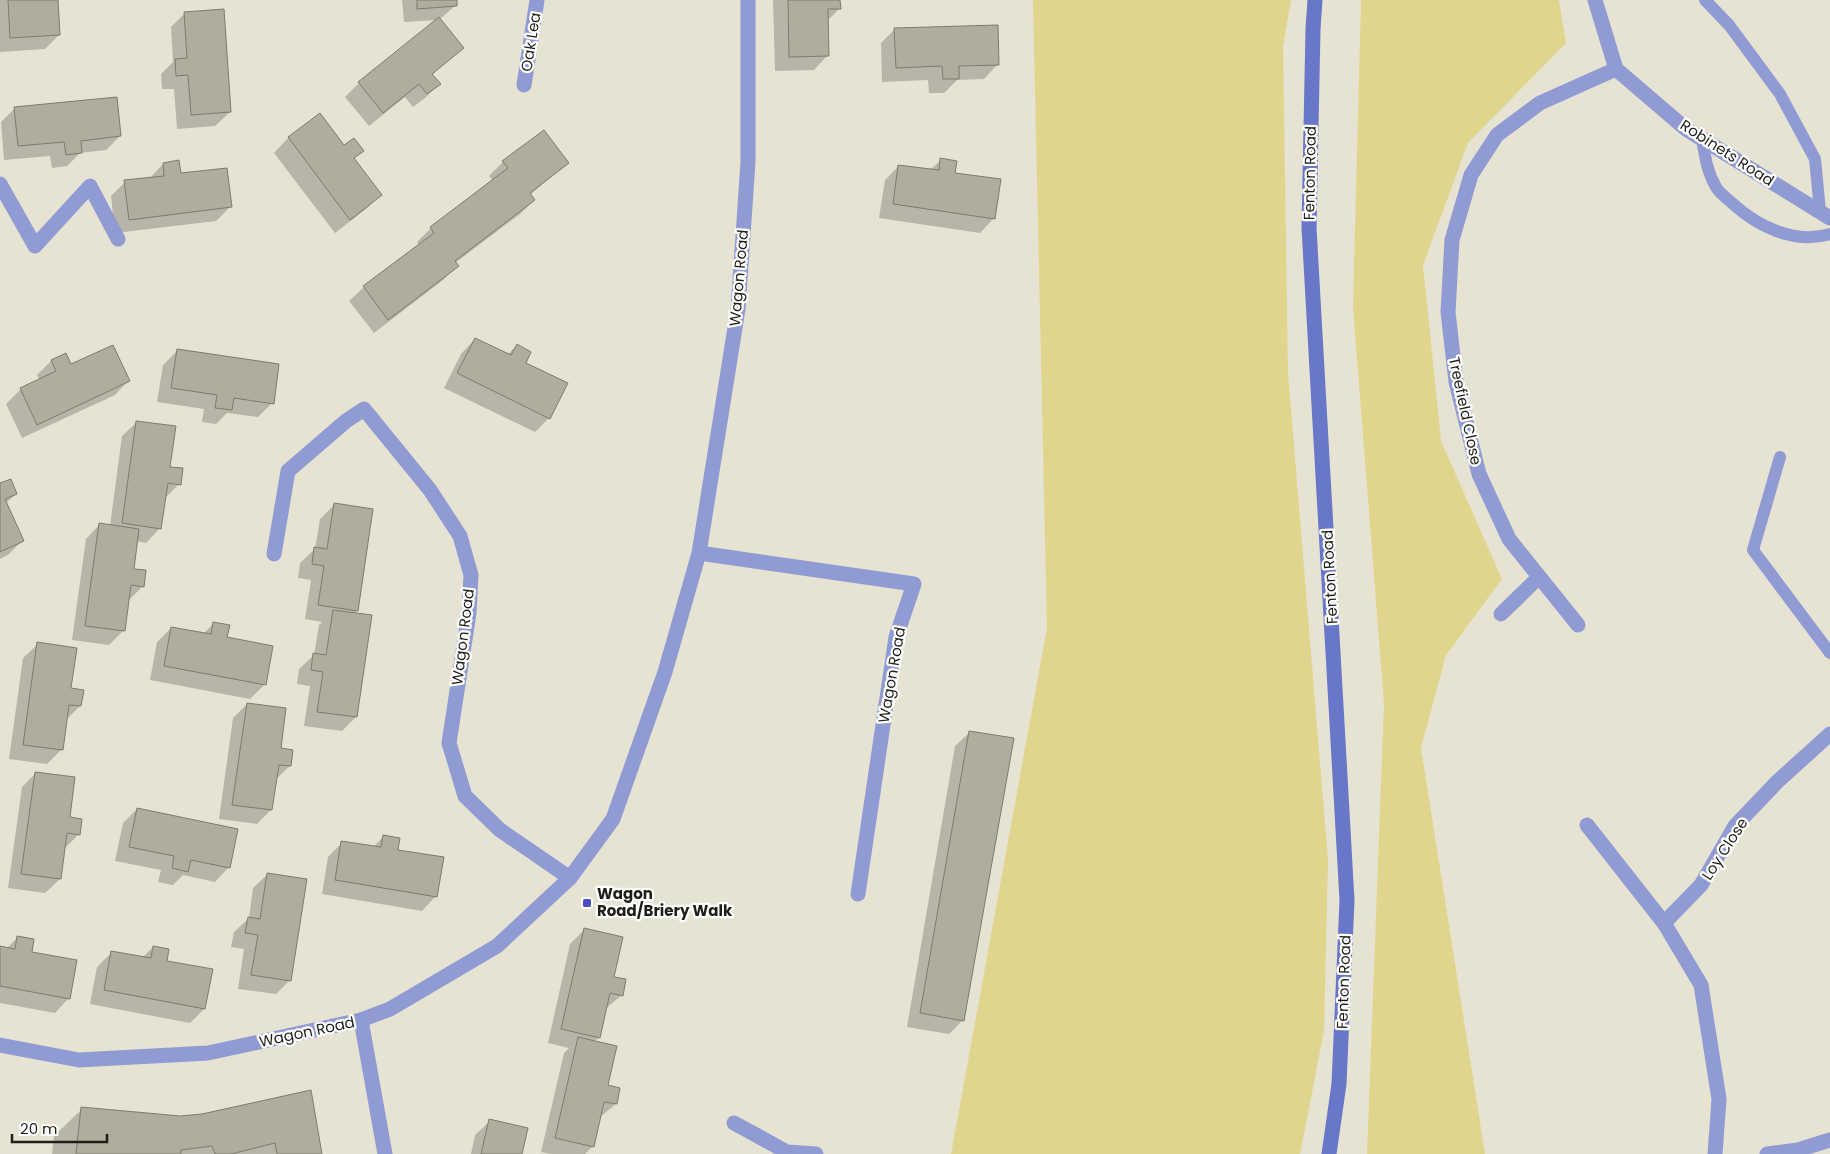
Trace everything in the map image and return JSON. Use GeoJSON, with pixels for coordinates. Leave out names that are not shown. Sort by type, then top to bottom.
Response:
{"type":"FeatureCollection","features":[{"type":"Feature","properties":{"kind":"street","name":"Oak Lea"},"geometry":{"type":"LineString","coordinates":[[524,85],[538,0]]}},
{"type":"Feature","properties":{"kind":"street","name":"Wagon Road"},"geometry":{"type":"LineString","coordinates":[[0,1045],[80,1060],[208,1053],[361,1020],[390,1009],[498,946],[570,878],[613,819],[664,672],[699,553],[738,310],[748,162],[748,0]]}},
{"type":"Feature","properties":{"kind":"street","name":"Fenton Road"},"geometry":{"type":"LineString","coordinates":[[1315,0],[1309,228],[1347,900],[1339,1084],[1329,1154]]}},
{"type":"Feature","properties":{"kind":"street"},"geometry":{"type":"LineString","coordinates":[[1595,0],[1616,69]]}},
{"type":"Feature","properties":{"kind":"street","name":"Robinets Road"},"geometry":{"type":"LineString","coordinates":[[1616,69],[1686,129],[1825,215]]}},
{"type":"Feature","properties":{"kind":"street","name":"Treefield Close"},"geometry":{"type":"LineString","coordinates":[[1578,626],[1508,539],[1479,474],[1456,382],[1448,312],[1452,240],[1471,175],[1497,135],[1540,103],[1616,69]]}},
{"type":"Feature","properties":{"kind":"street"},"geometry":{"type":"LineString","coordinates":[[0,184],[35,246],[90,186],[118,239]]}},
{"type":"Feature","properties":{"kind":"street","name":"Wagon Road"},"geometry":{"type":"LineString","coordinates":[[274,554],[288,471],[346,421],[364,409],[440,505],[460,536],[471,575],[469,613],[449,743],[465,796],[500,830],[570,878]]}},
{"type":"Feature","properties":{"kind":"street","name":"Wagon Road"},"geometry":{"type":"LineString","coordinates":[[699,553],[914,584],[896,637],[858,894]]}},
{"type":"Feature","properties":{"kind":"street"},"geometry":{"type":"LineString","coordinates":[[1501,614],[1539,577]]}},
{"type":"Feature","properties":{"kind":"street","name":"Loy Close"},"geometry":{"type":"LineString","coordinates":[[1664,923],[1701,885],[1736,826],[1778,781],[1829,737]]}},
{"type":"Feature","properties":{"kind":"street"},"geometry":{"type":"LineString","coordinates":[[1586,825],[1664,923],[1701,985],[1720,1099],[1715,1154]]}},
{"type":"Feature","properties":{"kind":"street"},"geometry":{"type":"LineString","coordinates":[[361,1020],[386,1154]]}},
{"type":"Feature","properties":{"kind":"street"},"geometry":{"type":"LineString","coordinates":[[734,1123],[787,1153],[816,1154]]}},
{"type":"Feature","properties":{"kind":"street"},"geometry":{"type":"LineString","coordinates":[[1767,1154],[1798,1150],[1830,1140]]}},
{"type":"Feature","properties":{"kind":"lane"},"geometry":{"type":"LineString","coordinates":[[1706,0],[1729,25],[1780,94],[1815,159],[1825,215]]}},
{"type":"Feature","properties":{"kind":"lane"},"geometry":{"type":"LineString","coordinates":[[1702,139],[1706,166],[1716,189],[1749,218],[1790,236],[1820,237],[1830,234]]}},
{"type":"Feature","properties":{"kind":"lane"},"geometry":{"type":"LineString","coordinates":[[1780,457],[1753,550],[1830,653]]}},
{"type":"Feature","properties":{"kind":"shaded area"},"geometry":{"type":"Polygon","coordinates":[[[1033,0],[1291,0],[1283,47],[1288,373],[1328,860],[1324,1031],[1300,1154],[951,1154],[1047,628],[1033,0]]]}},
{"type":"Feature","properties":{"kind":"shaded area"},"geometry":{"type":"Polygon","coordinates":[[[1361,0],[1559,0],[1566,43],[1468,143],[1423,265],[1441,441],[1502,579],[1446,655],[1421,748],[1485,1154],[1367,1154],[1384,704],[1353,307],[1361,0]]]}},
{"type":"Feature","properties":{"kind":"building"},"geometry":{"type":"Polygon","coordinates":[[[8,0],[58,0],[60,35],[10,38],[8,0]]]}},
{"type":"Feature","properties":{"kind":"building"},"geometry":{"type":"Polygon","coordinates":[[[417,0],[457,0],[457,6],[417,9],[417,0]]]}},
{"type":"Feature","properties":{"kind":"building"},"geometry":{"type":"Polygon","coordinates":[[[788,0],[840,0],[841,9],[828,9],[829,56],[789,57],[788,0]]]}},
{"type":"Feature","properties":{"kind":"building"},"geometry":{"type":"Polygon","coordinates":[[[224,9],[231,112],[191,115],[188,75],[176,76],[175,59],[187,58],[184,12],[224,9]]]}},
{"type":"Feature","properties":{"kind":"building"},"geometry":{"type":"Polygon","coordinates":[[[439,17],[464,48],[432,74],[441,84],[427,94],[419,84],[383,113],[358,82],[439,17]]]}},
{"type":"Feature","properties":{"kind":"building"},"geometry":{"type":"Polygon","coordinates":[[[998,25],[999,65],[959,66],[959,79],[943,79],[942,66],[896,68],[894,28],[998,25]]]}},
{"type":"Feature","properties":{"kind":"building"},"geometry":{"type":"Polygon","coordinates":[[[117,97],[121,136],[81,141],[82,153],[66,155],[64,142],[18,146],[14,107],[117,97]]]}},
{"type":"Feature","properties":{"kind":"building"},"geometry":{"type":"Polygon","coordinates":[[[320,113],[344,145],[354,138],[364,151],[354,158],[382,195],[350,220],[288,137],[320,113]]]}},
{"type":"Feature","properties":{"kind":"building"},"geometry":{"type":"Polygon","coordinates":[[[544,130],[569,163],[530,193],[535,200],[455,261],[459,266],[388,320],[363,286],[434,233],[430,227],[508,168],[502,161],[544,130]]]}},
{"type":"Feature","properties":{"kind":"building"},"geometry":{"type":"Polygon","coordinates":[[[940,158],[957,161],[955,173],[1001,179],[995,219],[893,204],[898,165],[939,170],[940,158]]]}},
{"type":"Feature","properties":{"kind":"building"},"geometry":{"type":"Polygon","coordinates":[[[179,160],[181,173],[227,168],[232,207],[129,220],[124,180],[164,176],[163,163],[179,160]]]}},
{"type":"Feature","properties":{"kind":"building"},"geometry":{"type":"Polygon","coordinates":[[[475,338],[511,355],[517,344],[531,352],[526,363],[568,383],[550,419],[457,373],[475,338]]]}},
{"type":"Feature","properties":{"kind":"building"},"geometry":{"type":"Polygon","coordinates":[[[113,345],[130,381],[37,425],[20,388],[56,371],[51,360],[66,353],[71,364],[113,345]]]}},
{"type":"Feature","properties":{"kind":"building"},"geometry":{"type":"Polygon","coordinates":[[[177,349],[279,364],[274,404],[234,398],[232,410],[215,408],[217,395],[171,388],[177,349]]]}},
{"type":"Feature","properties":{"kind":"building"},"geometry":{"type":"Polygon","coordinates":[[[136,421],[176,426],[170,467],[183,468],[181,485],[168,483],[161,529],[122,523],[136,421]]]}},
{"type":"Feature","properties":{"kind":"building"},"geometry":{"type":"Polygon","coordinates":[[[11,479],[17,494],[5,499],[24,541],[0,552],[0,483],[11,479]]]}},
{"type":"Feature","properties":{"kind":"building"},"geometry":{"type":"Polygon","coordinates":[[[334,503],[373,509],[358,611],[318,605],[324,566],[312,564],[314,547],[327,549],[334,503]]]}},
{"type":"Feature","properties":{"kind":"building"},"geometry":{"type":"Polygon","coordinates":[[[99,523],[139,529],[134,569],[146,570],[144,587],[131,585],[125,631],[85,626],[99,523]]]}},
{"type":"Feature","properties":{"kind":"building"},"geometry":{"type":"Polygon","coordinates":[[[333,610],[372,615],[357,717],[317,712],[323,672],[311,670],[313,653],[326,655],[333,610]]]}},
{"type":"Feature","properties":{"kind":"building"},"geometry":{"type":"Polygon","coordinates":[[[213,622],[230,625],[227,637],[273,646],[266,685],[164,666],[171,627],[211,634],[213,622]]]}},
{"type":"Feature","properties":{"kind":"building"},"geometry":{"type":"Polygon","coordinates":[[[37,642],[77,648],[71,688],[84,690],[81,706],[69,705],[63,750],[23,745],[37,642]]]}},
{"type":"Feature","properties":{"kind":"building"},"geometry":{"type":"Polygon","coordinates":[[[247,703],[286,708],[281,748],[293,750],[291,766],[279,765],[272,810],[232,805],[247,703]]]}},
{"type":"Feature","properties":{"kind":"building"},"geometry":{"type":"Polygon","coordinates":[[[969,731],[1014,738],[964,1021],[920,1013],[969,731]]]}},
{"type":"Feature","properties":{"kind":"building"},"geometry":{"type":"Polygon","coordinates":[[[35,772],[75,777],[70,817],[82,819],[80,835],[67,833],[61,879],[21,874],[35,772]]]}},
{"type":"Feature","properties":{"kind":"building"},"geometry":{"type":"Polygon","coordinates":[[[137,808],[238,829],[230,868],[191,860],[188,872],[172,868],[174,856],[129,847],[137,808]]]}},
{"type":"Feature","properties":{"kind":"building"},"geometry":{"type":"Polygon","coordinates":[[[383,835],[400,838],[398,850],[444,857],[437,897],[335,880],[341,841],[381,847],[383,835]]]}},
{"type":"Feature","properties":{"kind":"building"},"geometry":{"type":"Polygon","coordinates":[[[267,873],[307,879],[291,981],[251,975],[258,935],[245,933],[248,917],[260,919],[267,873]]]}},
{"type":"Feature","properties":{"kind":"building"},"geometry":{"type":"Polygon","coordinates":[[[584,928],[623,937],[614,977],[626,979],[623,996],[610,993],[600,1038],[561,1029],[584,928]]]}},
{"type":"Feature","properties":{"kind":"building"},"geometry":{"type":"Polygon","coordinates":[[[17,936],[34,939],[32,952],[77,960],[70,999],[0,986],[0,946],[15,949],[17,936]]]}},
{"type":"Feature","properties":{"kind":"building"},"geometry":{"type":"Polygon","coordinates":[[[153,946],[169,949],[167,961],[213,969],[205,1009],[104,990],[111,951],[151,958],[153,946]]]}},
{"type":"Feature","properties":{"kind":"building"},"geometry":{"type":"Polygon","coordinates":[[[578,1037],[617,1046],[608,1085],[620,1088],[617,1104],[604,1102],[594,1147],[555,1138],[578,1037]]]}},
{"type":"Feature","properties":{"kind":"building"},"geometry":{"type":"Polygon","coordinates":[[[311,1090],[322,1154],[277,1154],[275,1143],[231,1154],[215,1154],[212,1146],[181,1150],[181,1154],[76,1154],[81,1107],[180,1116],[202,1114],[311,1090]]]}},
{"type":"Feature","properties":{"kind":"building"},"geometry":{"type":"Polygon","coordinates":[[[489,1119],[528,1128],[522,1154],[481,1154],[489,1119]]]}},
{"type":"Feature","properties":{"kind":"place","name":"Wagon Road/Briery Walk"},"geometry":{"type":"Point","coordinates":[587,903]}}]}
